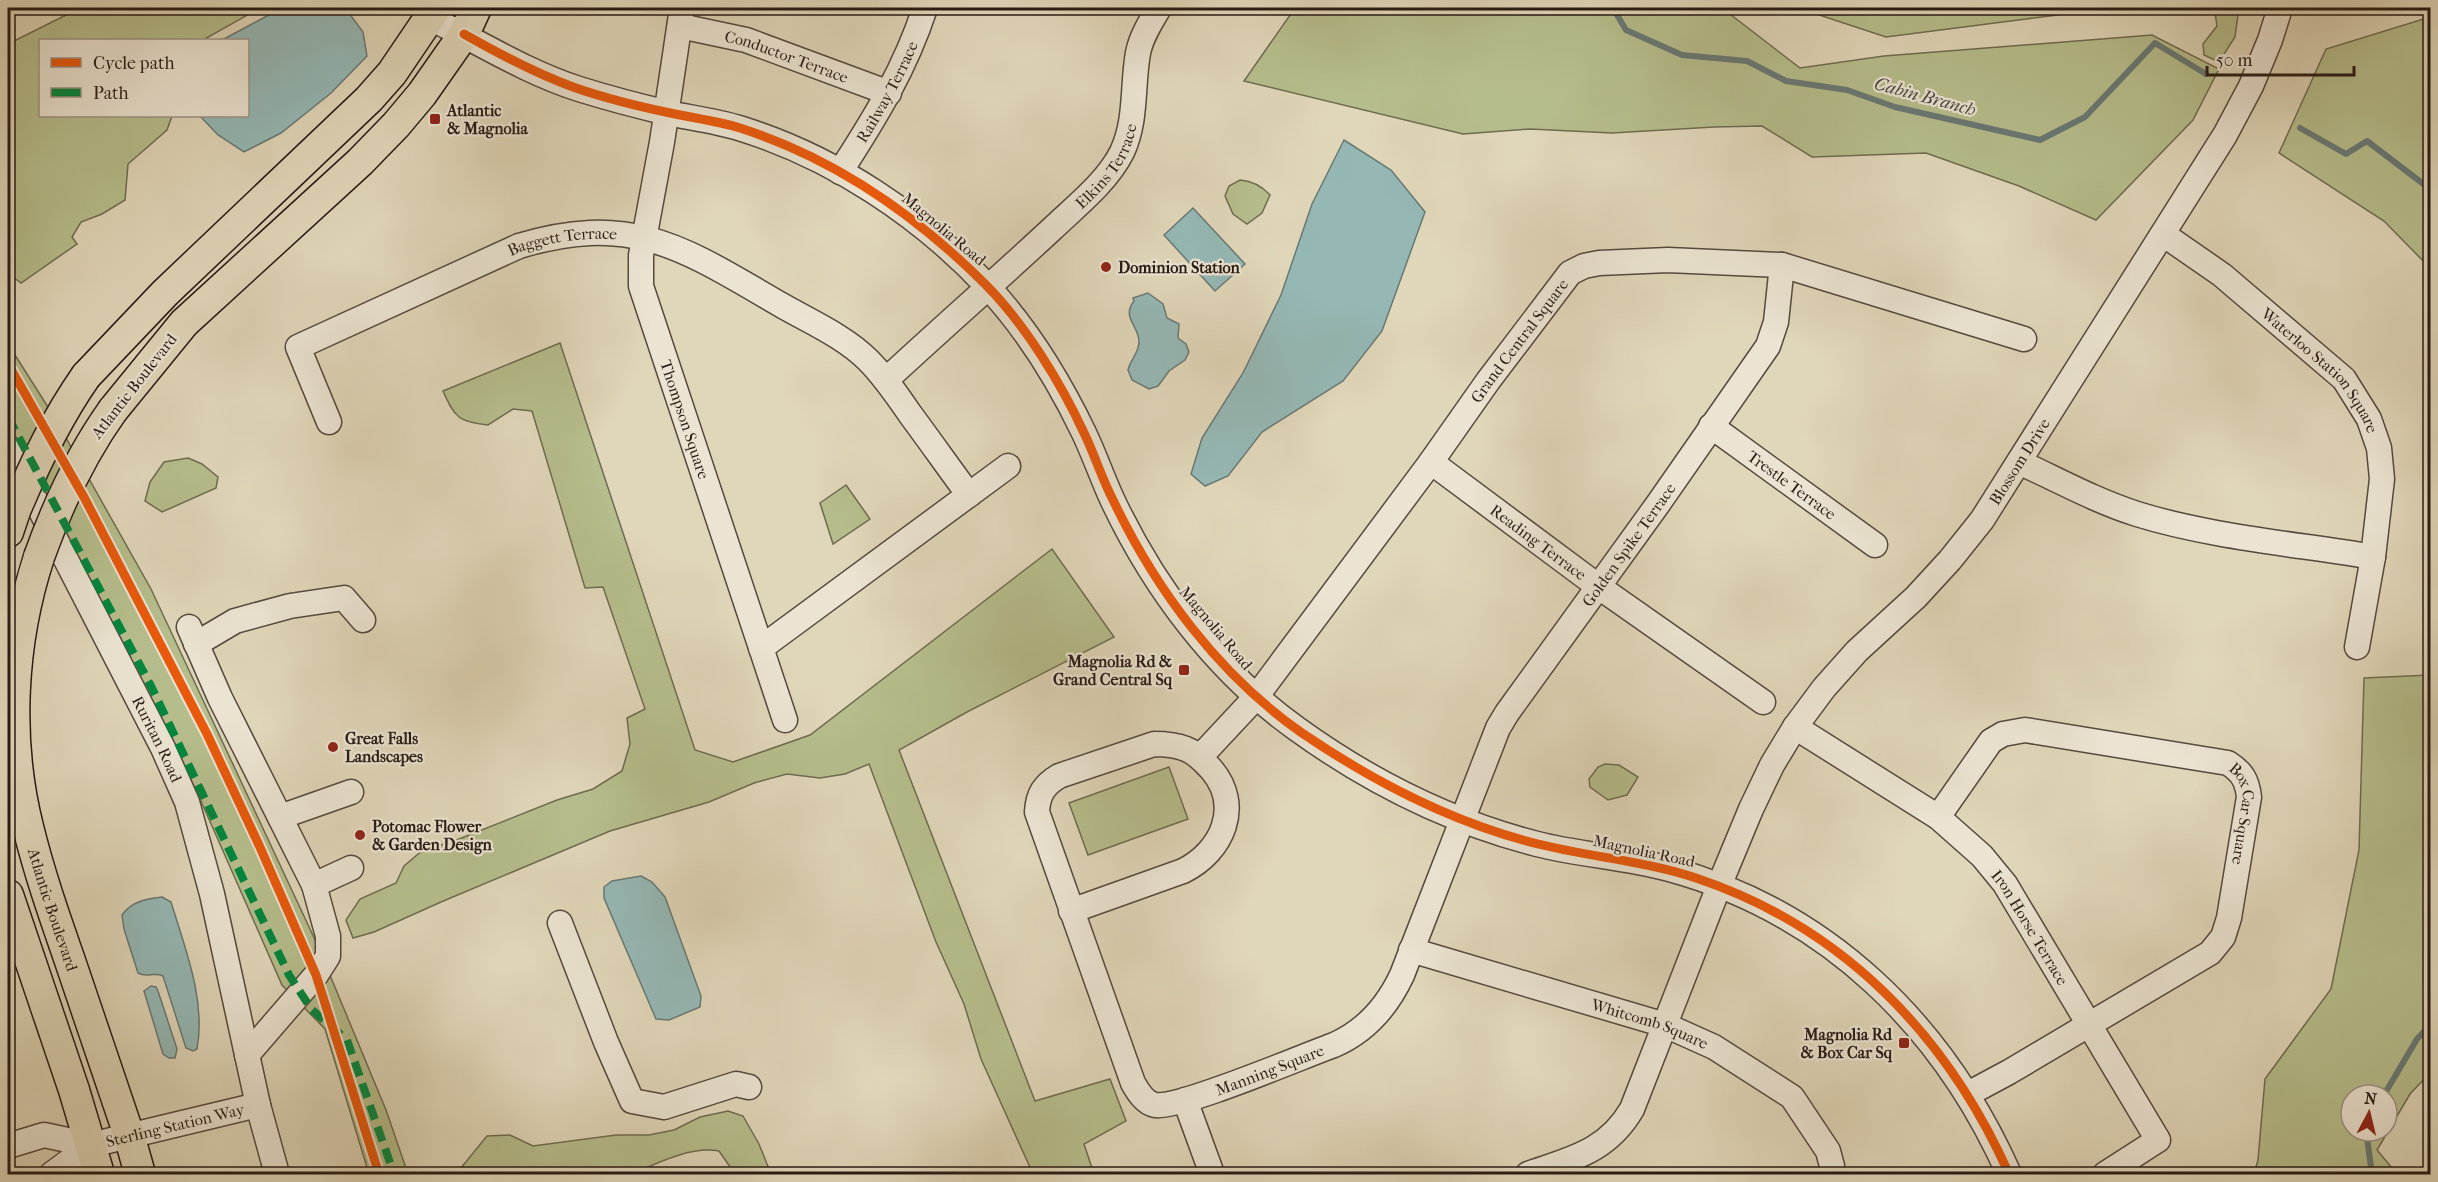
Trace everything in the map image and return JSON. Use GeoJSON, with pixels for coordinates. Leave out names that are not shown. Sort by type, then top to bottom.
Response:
{"type":"FeatureCollection","features":[{"type":"Feature","properties":{"kind":"main road","name":"Atlantic Boulevard"},"geometry":{"type":"LineString","coordinates":[[140,1174],[40,871],[20,789],[15,743],[16,669],[28,590],[54,514],[69,481],[90,441],[113,410],[184,323],[360,162],[396,125],[422,94],[464,34],[476,8]]}},
{"type":"Feature","properties":{"kind":"main road"},"geometry":{"type":"LineString","coordinates":[[11,521],[46,440],[86,376],[165,293],[369,99],[392,74],[433,13]]}},
{"type":"Feature","properties":{"kind":"main road"},"geometry":{"type":"LineString","coordinates":[[8,895],[74,1090],[99,1174]]}},
{"type":"Feature","properties":{"kind":"street","name":"Railway Terrace"},"geometry":{"type":"LineString","coordinates":[[840,171],[889,93],[914,41],[925,8]]}},
{"type":"Feature","properties":{"kind":"street","name":"Elkins Terrace"},"geometry":{"type":"LineString","coordinates":[[989,288],[1089,194],[1113,167],[1129,133],[1139,50],[1159,8]]}},
{"type":"Feature","properties":{"kind":"street","name":"Blossom Drive"},"geometry":{"type":"LineString","coordinates":[[1528,1174],[1589,1164],[1624,1123],[1632,1109],[1750,809],[1772,765],[1795,727],[1824,688],[1857,651],[1916,597],[1950,560],[1982,519],[2225,135],[2246,96],[2270,40],[2280,8]]}},
{"type":"Feature","properties":{"kind":"street","name":"Magnolia Road"},"geometry":{"type":"LineString","coordinates":[[433,13],[464,34],[526,68],[575,88],[666,112],[736,127],[785,145],[840,171],[894,205],[936,237],[989,288],[1032,343],[1061,388],[1085,435],[1112,499],[1158,581],[1186,621],[1213,653],[1256,697],[1303,733],[1369,776],[1461,820],[1541,845],[1669,869],[1749,897],[1800,926],[1841,954],[1879,986],[1919,1028],[1945,1059],[1968,1094],[1988,1129],[2009,1174]]}},
{"type":"Feature","properties":{"kind":"street","name":"Conductor Terrace"},"geometry":{"type":"LineString","coordinates":[[681,17],[889,93]]}},
{"type":"Feature","properties":{"kind":"street","name":"Thompson Square"},"geometry":{"type":"LineString","coordinates":[[681,17],[644,237],[640,270],[641,286],[785,720]]}},
{"type":"Feature","properties":{"kind":"street","name":"Baggett Terrace"},"geometry":{"type":"LineString","coordinates":[[329,422],[298,347],[519,246],[549,237],[582,233],[614,233],[644,237],[675,247],[704,261],[842,340],[868,359],[886,380],[969,495]]}},
{"type":"Feature","properties":{"kind":"street","name":"Waterloo Station Square"},"geometry":{"type":"LineString","coordinates":[[2163,234],[2222,275],[2344,379],[2362,405],[2375,433],[2382,479],[2373,557],[2358,647]]}},
{"type":"Feature","properties":{"kind":"street","name":"Grand Central Square"},"geometry":{"type":"LineString","coordinates":[[1256,697],[1570,273],[1584,266],[1599,263],[1668,260],[1733,261],[1782,265],[2024,339]]}},
{"type":"Feature","properties":{"kind":"street","name":"Golden Spike Terrace"},"geometry":{"type":"LineString","coordinates":[[1461,820],[1498,728],[1507,713],[1659,504],[1768,346],[1776,322],[1782,265]]}},
{"type":"Feature","properties":{"kind":"street"},"geometry":{"type":"LineString","coordinates":[[886,380],[989,288]]}},
{"type":"Feature","properties":{"kind":"street","name":"Trestle Terrace"},"geometry":{"type":"LineString","coordinates":[[1711,426],[1875,545]]}},
{"type":"Feature","properties":{"kind":"street","name":"Ruritan Road"},"geometry":{"type":"LineString","coordinates":[[8,447],[163,748],[187,802],[212,894],[258,1105],[277,1174]]}},
{"type":"Feature","properties":{"kind":"street","name":"Reading Terrace"},"geometry":{"type":"LineString","coordinates":[[1431,462],[1599,587],[1763,702]]}},
{"type":"Feature","properties":{"kind":"street"},"geometry":{"type":"LineString","coordinates":[[2019,462],[2097,499],[2183,526],[2373,557]]}},
{"type":"Feature","properties":{"kind":"street"},"geometry":{"type":"LineString","coordinates":[[761,648],[1008,466]]}},
{"type":"Feature","properties":{"kind":"street"},"geometry":{"type":"LineString","coordinates":[[247,1055],[316,975],[328,956],[328,936],[314,885],[220,699],[193,635],[290,606],[344,598],[363,620]]}},
{"type":"Feature","properties":{"kind":"street"},"geometry":{"type":"LineString","coordinates":[[1200,757],[1256,697]]}},
{"type":"Feature","properties":{"kind":"street","name":"Iron Horse Terrace"},"geometry":{"type":"LineString","coordinates":[[1795,727],[1938,817],[1982,856],[2005,884],[2158,1140],[2104,1174]]}},
{"type":"Feature","properties":{"kind":"street","name":"Box Car Square"},"geometry":{"type":"LineString","coordinates":[[1938,817],[1991,741],[2014,731],[2025,730],[2228,763],[2240,771],[2248,784],[2249,797],[2223,938],[2210,953],[2089,1026],[1968,1094]]}},
{"type":"Feature","properties":{"kind":"street","name":"Manning Square"},"geometry":{"type":"LineString","coordinates":[[1071,911],[1183,871],[1197,864],[1210,853],[1225,825],[1226,808],[1224,792],[1218,777],[1200,757],[1186,749],[1154,744],[1059,776],[1048,782],[1037,799],[1037,812],[1071,911],[1133,1083],[1141,1097],[1155,1105],[1185,1101],[1351,1037],[1376,1016],[1386,1004],[1402,975],[1461,820]]}},
{"type":"Feature","properties":{"kind":"street"},"geometry":{"type":"LineString","coordinates":[[280,817],[351,792]]}},
{"type":"Feature","properties":{"kind":"street"},"geometry":{"type":"LineString","coordinates":[[314,885],[351,868]]}},
{"type":"Feature","properties":{"kind":"street"},"geometry":{"type":"LineString","coordinates":[[560,923],[606,1042],[632,1101],[664,1107],[736,1084],[749,1087]]}},
{"type":"Feature","properties":{"kind":"street","name":"Whitcomb Square"},"geometry":{"type":"LineString","coordinates":[[1411,950],[1665,1025],[1714,1047],[1792,1097],[1828,1151],[1832,1166],[1831,1174]]}},
{"type":"Feature","properties":{"kind":"street"},"geometry":{"type":"LineString","coordinates":[[1185,1101],[1212,1174]]}},
{"type":"Feature","properties":{"kind":"street","name":"Sterling Station Way"},"geometry":{"type":"LineString","coordinates":[[91,1145],[258,1105]]}},
{"type":"Feature","properties":{"kind":"street"},"geometry":{"type":"LineString","coordinates":[[8,1146],[44,1135],[91,1145]]}},
{"type":"Feature","properties":{"kind":"street"},"geometry":{"type":"LineString","coordinates":[[52,1174],[91,1145]]}},
{"type":"Feature","properties":{"kind":"green space"},"geometry":{"type":"Polygon","coordinates":[[[80,8],[260,8],[205,39],[39,39],[39,117],[172,117],[167,130],[128,164],[125,200],[102,214],[81,222],[72,237],[77,244],[21,283],[8,273],[8,44],[80,8]]]}},
{"type":"Feature","properties":{"kind":"green space"},"geometry":{"type":"Polygon","coordinates":[[[1295,8],[1722,8],[1800,68],[1884,56],[2152,35],[2219,69],[2193,120],[2096,220],[2019,186],[1926,153],[1812,157],[1762,126],[1612,133],[1530,129],[1463,134],[1244,81],[1295,8]]]}},
{"type":"Feature","properties":{"kind":"green space"},"geometry":{"type":"Polygon","coordinates":[[[1798,8],[2113,8],[1886,37],[1798,8]]]}},
{"type":"Feature","properties":{"kind":"green space"},"geometry":{"type":"Polygon","coordinates":[[[2160,8],[2239,8],[2235,37],[2219,62],[2204,55],[2203,44],[2217,26],[2215,13],[2160,8]]]}},
{"type":"Feature","properties":{"kind":"green space"},"geometry":{"type":"Polygon","coordinates":[[[2430,17],[2430,268],[2384,221],[2279,153],[2326,49],[2430,17]]]}},
{"type":"Feature","properties":{"kind":"green space"},"geometry":{"type":"Polygon","coordinates":[[[1240,180],[1256,184],[1270,195],[1262,213],[1247,224],[1233,214],[1225,196],[1229,186],[1240,180]]]}},
{"type":"Feature","properties":{"kind":"green space"},"geometry":{"type":"Polygon","coordinates":[[[560,343],[695,750],[733,762],[810,735],[1052,549],[1114,637],[967,712],[899,750],[1035,1101],[1110,1079],[1126,1121],[1084,1144],[1094,1174],[1033,1174],[981,1059],[964,1004],[936,942],[869,764],[845,774],[820,778],[787,774],[754,783],[709,802],[610,831],[374,932],[353,938],[346,920],[360,899],[396,883],[404,866],[423,850],[454,841],[557,800],[593,789],[622,771],[630,744],[627,718],[645,709],[603,587],[585,588],[532,411],[513,409],[488,425],[470,422],[455,413],[443,391],[560,343]]]}},
{"type":"Feature","properties":{"kind":"green space"},"geometry":{"type":"Polygon","coordinates":[[[8,344],[53,415],[151,589],[317,944],[386,1110],[408,1174],[369,1174],[325,1029],[282,985],[197,792],[8,436],[8,344]]]}},
{"type":"Feature","properties":{"kind":"green space"},"geometry":{"type":"Polygon","coordinates":[[[188,458],[202,464],[218,477],[216,488],[162,512],[145,501],[150,482],[164,462],[188,458]]]}},
{"type":"Feature","properties":{"kind":"green space"},"geometry":{"type":"Polygon","coordinates":[[[846,485],[870,519],[833,544],[820,503],[846,485]]]}},
{"type":"Feature","properties":{"kind":"green space"},"geometry":{"type":"Polygon","coordinates":[[[2430,675],[2430,1073],[2410,1094],[2399,1113],[2399,1083],[2339,1083],[2339,1143],[2381,1143],[2377,1150],[2397,1174],[2254,1174],[2258,1160],[2265,1079],[2331,989],[2359,850],[2364,678],[2430,675]]]}},
{"type":"Feature","properties":{"kind":"green space"},"geometry":{"type":"Polygon","coordinates":[[[1605,764],[1619,765],[1638,777],[1627,795],[1608,800],[1590,787],[1589,779],[1598,767],[1605,764]]]}},
{"type":"Feature","properties":{"kind":"green space"},"geometry":{"type":"Polygon","coordinates":[[[1169,767],[1188,819],[1088,855],[1069,803],[1169,767]]]}},
{"type":"Feature","properties":{"kind":"green space"},"geometry":{"type":"Polygon","coordinates":[[[728,1111],[743,1116],[759,1144],[771,1174],[735,1174],[719,1151],[708,1150],[686,1153],[632,1174],[456,1174],[487,1136],[510,1135],[533,1146],[616,1135],[649,1135],[674,1130],[700,1117],[728,1111]]]}},
{"type":"Feature","properties":{"kind":"water"},"geometry":{"type":"Polygon","coordinates":[[[282,8],[346,9],[363,32],[367,56],[331,93],[281,133],[244,152],[218,135],[201,117],[249,117],[249,39],[224,39],[282,8]]]}},
{"type":"Feature","properties":{"kind":"water"},"geometry":{"type":"Polygon","coordinates":[[[1344,140],[1391,170],[1425,212],[1382,331],[1343,381],[1262,432],[1228,476],[1205,486],[1191,474],[1202,438],[1243,373],[1281,295],[1312,204],[1344,140]]]}},
{"type":"Feature","properties":{"kind":"water"},"geometry":{"type":"Polygon","coordinates":[[[1193,208],[1245,264],[1215,291],[1164,235],[1193,208]]]}},
{"type":"Feature","properties":{"kind":"water"},"geometry":{"type":"Polygon","coordinates":[[[1148,293],[1163,304],[1167,318],[1179,324],[1178,338],[1186,344],[1189,352],[1185,360],[1169,371],[1158,386],[1149,389],[1132,380],[1128,370],[1138,350],[1139,342],[1130,317],[1130,307],[1134,301],[1133,298],[1148,293]]]}},
{"type":"Feature","properties":{"kind":"water"},"geometry":{"type":"Polygon","coordinates":[[[641,876],[652,882],[665,897],[701,996],[700,1007],[669,1020],[656,1019],[604,898],[604,887],[612,881],[641,876]]]}},
{"type":"Feature","properties":{"kind":"water"},"geometry":{"type":"Polygon","coordinates":[[[162,897],[171,902],[193,974],[199,1012],[199,1031],[197,1049],[193,1051],[186,1048],[163,976],[138,973],[124,929],[122,915],[126,910],[145,900],[162,897]]]}},
{"type":"Feature","properties":{"kind":"water"},"geometry":{"type":"Polygon","coordinates":[[[151,986],[156,987],[158,991],[177,1049],[175,1058],[169,1058],[163,1054],[144,991],[151,986]]]}},
{"type":"Feature","properties":{"kind":"waterway","name":"Cabin Branch"},"geometry":{"type":"LineString","coordinates":[[1613,8],[1626,30],[1682,55],[1747,61],[1786,81],[1847,90],[1895,107],[2040,140],[2085,117],[2155,43],[2206,74]]}},
{"type":"Feature","properties":{"kind":"waterway","name":"Cabin Branch"},"geometry":{"type":"LineString","coordinates":[[2300,128],[2346,154],[2367,141],[2430,189]]}},
{"type":"Feature","properties":{"kind":"waterway","name":"Cabin Branch"},"geometry":{"type":"LineString","coordinates":[[2391,1083],[2417,1039],[2430,1025]]}},
{"type":"Feature","properties":{"kind":"waterway","name":"Cabin Branch"},"geometry":{"type":"LineString","coordinates":[[2368,1143],[2372,1174]]}},
{"type":"Feature","properties":{"kind":"marked path"},"geometry":{"type":"LineString","coordinates":[[8,417],[151,686],[289,975],[312,1010],[347,1040],[394,1174]]}},
{"type":"Feature","properties":{"kind":"cycle path"},"geometry":{"type":"LineString","coordinates":[[464,34],[517,63],[573,87],[640,106],[733,126],[775,140],[840,172],[902,212],[958,258],[1014,317],[1053,375],[1089,443],[1109,492],[1130,533],[1170,598],[1217,658],[1272,710],[1302,733],[1357,768],[1445,813],[1475,825],[1538,844],[1657,867],[1696,878],[1749,899],[1798,925],[1843,957],[1884,992],[1921,1032],[1955,1076],[1984,1123],[2009,1174]]}},
{"type":"Feature","properties":{"kind":"cycle path"},"geometry":{"type":"LineString","coordinates":[[8,364],[85,499],[207,734],[259,845],[316,975],[379,1174]]}},
{"type":"Feature","properties":{"kind":"place","name":"Atlantic & Magnolia"},"geometry":{"type":"Point","coordinates":[435,119]}},
{"type":"Feature","properties":{"kind":"place","name":"Dominion Station"},"geometry":{"type":"Point","coordinates":[1106,267]}},
{"type":"Feature","properties":{"kind":"place","name":"Magnolia Rd & Grand Central Sq"},"geometry":{"type":"Point","coordinates":[1184,670]}},
{"type":"Feature","properties":{"kind":"place","name":"Great Falls Landscapes"},"geometry":{"type":"Point","coordinates":[333,747]}},
{"type":"Feature","properties":{"kind":"place","name":"Potomac Flower & Garden Design"},"geometry":{"type":"Point","coordinates":[360,835]}},
{"type":"Feature","properties":{"kind":"place","name":"Magnolia Rd & Box Car Sq"},"geometry":{"type":"Point","coordinates":[1904,1043]}}]}
